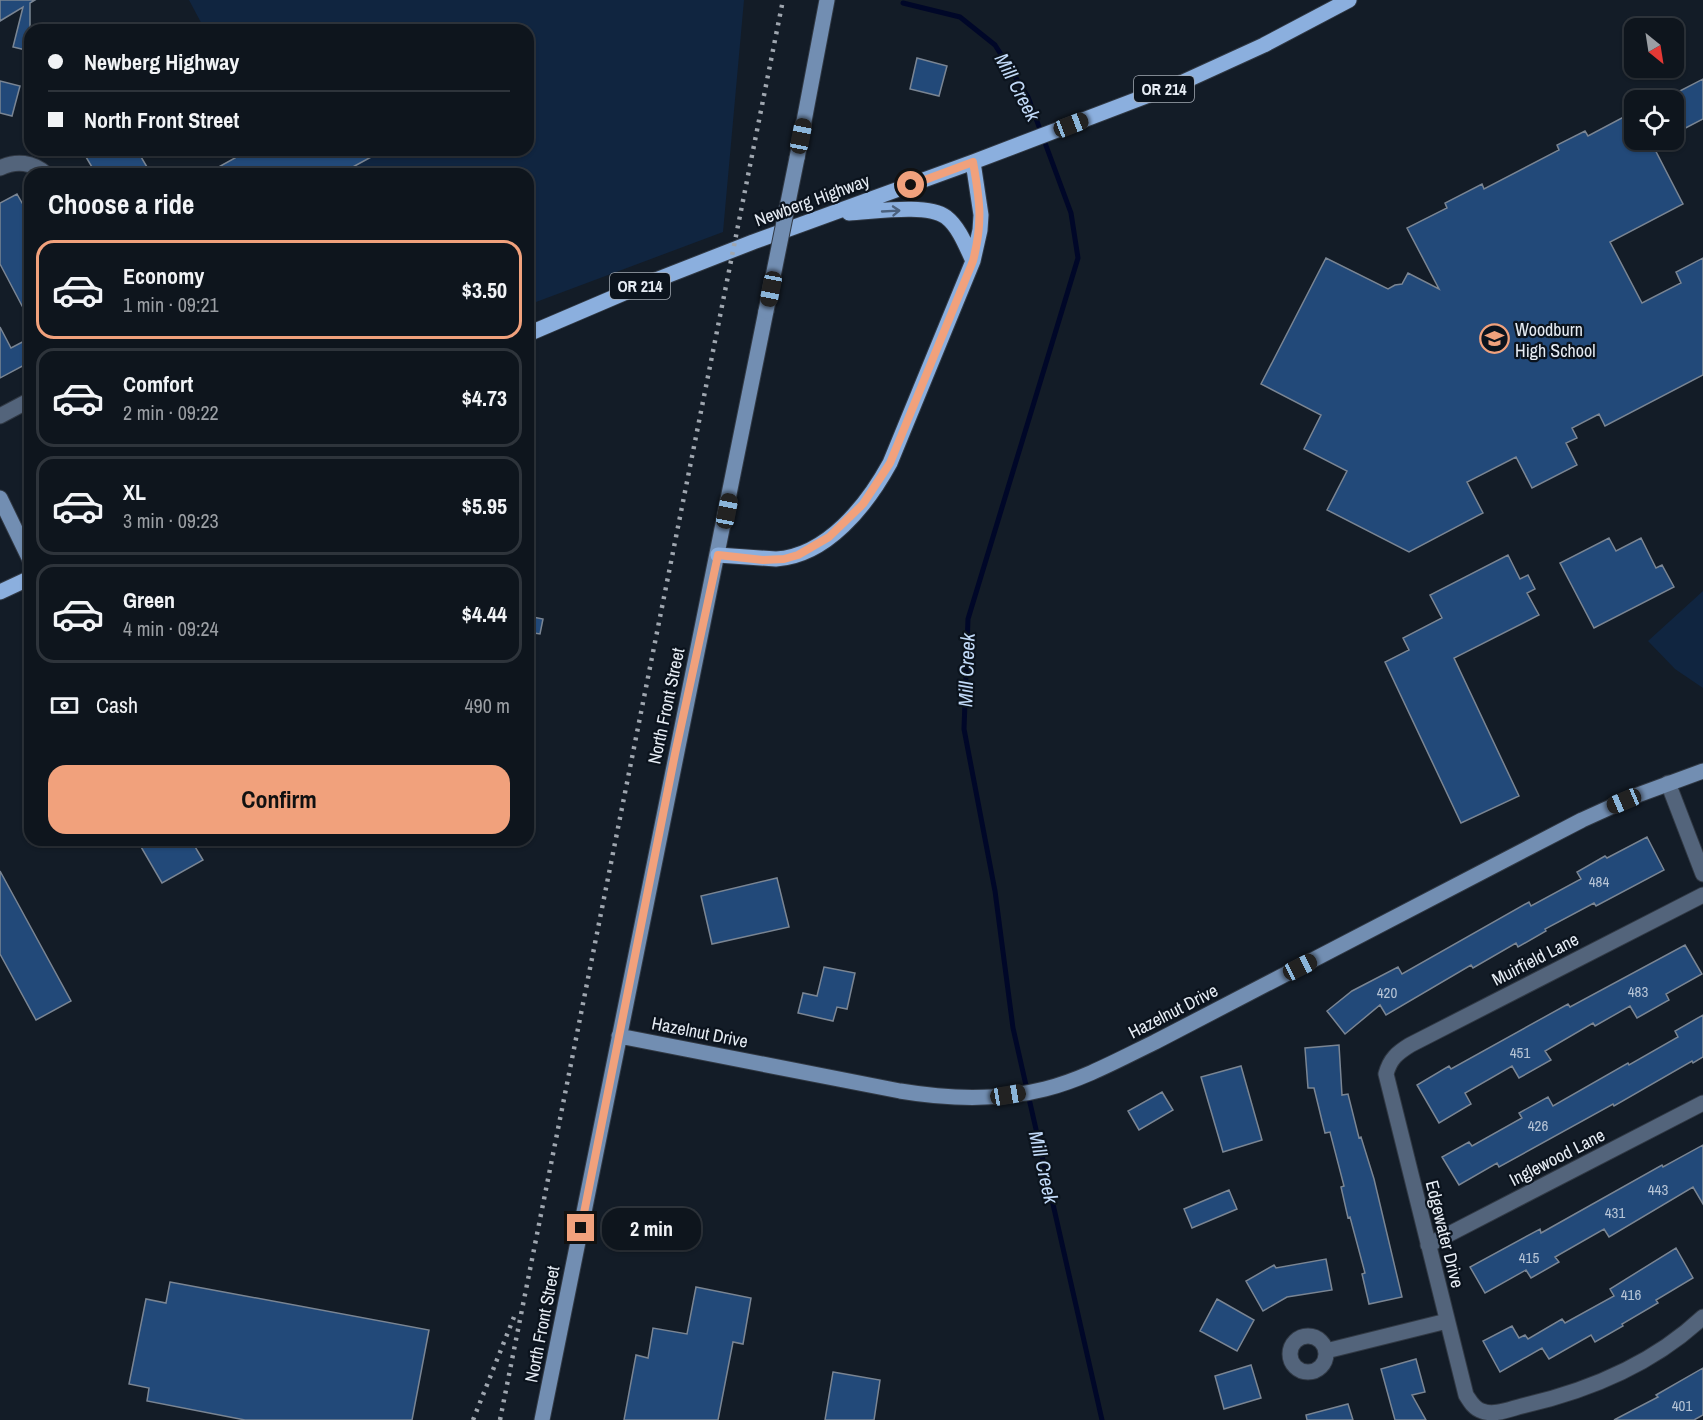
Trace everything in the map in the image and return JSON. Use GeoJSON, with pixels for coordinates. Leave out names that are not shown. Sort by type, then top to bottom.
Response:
{"type":"FeatureCollection","features":[{"type":"Feature","properties":{"kind":"main road","name":"North Front Street"},"geometry":{"type":"LineString","coordinates":[[542,1420],[675,754],[718,555],[827,0]]}},
{"type":"Feature","properties":{"kind":"main road","name":"Newberg Highway"},"geometry":{"type":"LineString","coordinates":[[534,331],[638,287],[753,242],[973,162],[1227,63],[1349,0]]}},
{"type":"Feature","properties":{"kind":"main road"},"geometry":{"type":"LineString","coordinates":[[718,555],[763,560],[784,559],[798,555],[829,537],[863,504],[890,463],[973,261],[981,215],[973,162]]}},
{"type":"Feature","properties":{"kind":"main road"},"geometry":{"type":"LineString","coordinates":[[832,214],[903,210],[934,212],[945,216],[952,223],[973,261]]}},
{"type":"Feature","properties":{"kind":"main road"},"geometry":{"type":"LineString","coordinates":[[0,498],[24,548]]}},
{"type":"Feature","properties":{"kind":"main road"},"geometry":{"type":"LineString","coordinates":[[0,592],[24,581]]}},
{"type":"Feature","properties":{"kind":"main road","name":"Hazelnut Drive"},"geometry":{"type":"LineString","coordinates":[[619,1036],[900,1091],[946,1097],[990,1098],[1046,1089],[1089,1073],[1155,1042],[1582,820],[1668,783],[1703,771]]}},
{"type":"Feature","properties":{"kind":"street"},"geometry":{"type":"LineString","coordinates":[[0,168],[8,164],[21,163],[37,168]]}},
{"type":"Feature","properties":{"kind":"street"},"geometry":{"type":"LineString","coordinates":[[0,416],[24,403]]}},
{"type":"Feature","properties":{"kind":"street"},"geometry":{"type":"LineString","coordinates":[[1668,783],[1703,874]]}},
{"type":"Feature","properties":{"kind":"street","name":"Muirfield Lane"},"geometry":{"type":"LineString","coordinates":[[1389,1062],[1410,1045],[1703,895]]}},
{"type":"Feature","properties":{"kind":"street","name":"Edgewater Drive"},"geometry":{"type":"LineString","coordinates":[[1389,1062],[1386,1074],[1389,1087],[1466,1395],[1479,1411],[1489,1413],[1502,1411],[1558,1398],[1610,1378],[1653,1355],[1703,1317]]}},
{"type":"Feature","properties":{"kind":"street","name":"Inglewood Lane"},"geometry":{"type":"LineString","coordinates":[[1428,1245],[1703,1103]]}},
{"type":"Feature","properties":{"kind":"street"},"geometry":{"type":"LineString","coordinates":[[1326,1351],[1447,1321]]}},
{"type":"Feature","properties":{"kind":"shaded area"},"geometry":{"type":"Polygon","coordinates":[[[189,0],[744,0],[723,232],[534,303],[534,168],[274,168],[268,156],[534,156],[534,24],[202,24],[189,0]]]}},
{"type":"Feature","properties":{"kind":"shaded area"},"geometry":{"type":"Polygon","coordinates":[[[1703,591],[1703,688],[1675,669],[1648,641],[1703,591]]]}},
{"type":"Feature","properties":{"kind":"building"},"geometry":{"type":"Polygon","coordinates":[[[0,0],[35,0],[30,3],[30,24],[24,24],[24,50],[13,47],[23,7],[0,21],[0,0]]]}},
{"type":"Feature","properties":{"kind":"building"},"geometry":{"type":"Polygon","coordinates":[[[917,58],[947,66],[939,96],[910,89],[917,58]]]}},
{"type":"Feature","properties":{"kind":"building"},"geometry":{"type":"Polygon","coordinates":[[[1703,79],[1703,119],[1684,129],[1684,90],[1682,90],[1703,79]]]}},
{"type":"Feature","properties":{"kind":"building"},"geometry":{"type":"Polygon","coordinates":[[[0,81],[20,86],[12,116],[0,113],[0,81]]]}},
{"type":"Feature","properties":{"kind":"building","name":"Woodburn High School"},"geometry":{"type":"Polygon","coordinates":[[[1624,117],[1624,150],[1655,150],[1683,204],[1610,242],[1642,303],[1681,283],[1676,272],[1703,258],[1703,375],[1605,426],[1599,414],[1572,428],[1577,438],[1566,443],[1577,465],[1532,488],[1516,457],[1467,482],[1483,513],[1409,552],[1327,510],[1347,471],[1304,449],[1321,415],[1261,384],[1326,258],[1388,289],[1402,284],[1408,273],[1439,289],[1407,228],[1447,208],[1445,203],[1482,184],[1484,189],[1559,150],[1557,145],[1585,131],[1588,136],[1624,117]]]}},
{"type":"Feature","properties":{"kind":"building"},"geometry":{"type":"Polygon","coordinates":[[[141,156],[147,167],[92,168],[86,157],[141,156]]]}},
{"type":"Feature","properties":{"kind":"building"},"geometry":{"type":"Polygon","coordinates":[[[234,156],[373,156],[351,168],[217,168],[235,158],[234,156]]]}},
{"type":"Feature","properties":{"kind":"building"},"geometry":{"type":"Polygon","coordinates":[[[17,194],[24,206],[24,310],[0,264],[0,203],[17,194]]]}},
{"type":"Feature","properties":{"kind":"building"},"geometry":{"type":"Polygon","coordinates":[[[0,327],[11,348],[24,341],[24,365],[0,378],[0,327]]]}},
{"type":"Feature","properties":{"kind":"building"},"geometry":{"type":"Polygon","coordinates":[[[1609,538],[1616,551],[1641,538],[1656,568],[1662,565],[1674,587],[1594,628],[1560,563],[1609,538]]]}},
{"type":"Feature","properties":{"kind":"building"},"geometry":{"type":"Polygon","coordinates":[[[1508,555],[1520,579],[1528,575],[1535,589],[1527,593],[1539,615],[1454,658],[1519,796],[1461,823],[1385,662],[1409,650],[1403,638],[1442,618],[1430,595],[1508,555]]]}},
{"type":"Feature","properties":{"kind":"building"},"geometry":{"type":"Polygon","coordinates":[[[534,617],[543,619],[540,634],[534,633],[534,617]]]}},
{"type":"Feature","properties":{"kind":"building"},"geometry":{"type":"Polygon","coordinates":[[[1647,837],[1664,870],[1596,906],[1594,903],[1545,929],[1546,931],[1518,947],[1516,943],[1473,968],[1471,965],[1386,1015],[1380,1005],[1345,1034],[1327,1011],[1352,991],[1398,967],[1402,974],[1529,902],[1531,906],[1581,879],[1577,872],[1647,837]]]}},
{"type":"Feature","properties":{"kind":"building"},"geometry":{"type":"Polygon","coordinates":[[[140,846],[195,846],[203,860],[162,883],[140,846]]]}},
{"type":"Feature","properties":{"kind":"building"},"geometry":{"type":"Polygon","coordinates":[[[0,871],[71,1001],[36,1020],[0,954],[0,871]]]}},
{"type":"Feature","properties":{"kind":"building"},"geometry":{"type":"Polygon","coordinates":[[[777,878],[789,927],[712,944],[701,896],[777,878]]]}},
{"type":"Feature","properties":{"kind":"building"},"geometry":{"type":"Polygon","coordinates":[[[1685,945],[1702,974],[1666,994],[1669,1000],[1637,1018],[1630,1006],[1595,1026],[1593,1023],[1545,1051],[1551,1060],[1519,1078],[1512,1066],[1465,1093],[1471,1104],[1439,1123],[1417,1085],[1449,1066],[1451,1069],[1568,1004],[1570,1007],[1685,945]]]}},
{"type":"Feature","properties":{"kind":"building"},"geometry":{"type":"Polygon","coordinates":[[[824,967],[855,973],[847,1009],[837,1007],[833,1021],[798,1013],[803,993],[817,996],[824,967]]]}},
{"type":"Feature","properties":{"kind":"building"},"geometry":{"type":"Polygon","coordinates":[[[1703,1015],[1703,1057],[1499,1167],[1497,1163],[1459,1185],[1442,1157],[1469,1142],[1472,1146],[1522,1118],[1519,1113],[1548,1097],[1553,1106],[1628,1063],[1629,1065],[1678,1037],[1675,1031],[1703,1015]]]}},
{"type":"Feature","properties":{"kind":"building"},"geometry":{"type":"Polygon","coordinates":[[[1339,1045],[1342,1095],[1348,1094],[1359,1138],[1361,1137],[1374,1179],[1402,1297],[1369,1304],[1362,1274],[1365,1273],[1350,1217],[1348,1218],[1341,1187],[1344,1186],[1330,1132],[1325,1133],[1314,1088],[1308,1088],[1305,1048],[1339,1045]]]}},
{"type":"Feature","properties":{"kind":"building"},"geometry":{"type":"Polygon","coordinates":[[[1241,1066],[1262,1140],[1223,1152],[1201,1077],[1241,1066]]]}},
{"type":"Feature","properties":{"kind":"building"},"geometry":{"type":"Polygon","coordinates":[[[1162,1092],[1173,1110],[1139,1130],[1128,1111],[1162,1092]]]}},
{"type":"Feature","properties":{"kind":"building"},"geometry":{"type":"Polygon","coordinates":[[[1703,1145],[1703,1204],[1693,1187],[1609,1237],[1604,1229],[1555,1257],[1559,1262],[1531,1278],[1526,1270],[1485,1293],[1470,1267],[1540,1229],[1541,1233],[1662,1165],[1663,1167],[1703,1145]]]}},
{"type":"Feature","properties":{"kind":"building"},"geometry":{"type":"Polygon","coordinates":[[[1229,1190],[1237,1209],[1192,1228],[1184,1209],[1229,1190]]]}},
{"type":"Feature","properties":{"kind":"building"},"geometry":{"type":"Polygon","coordinates":[[[1676,1248],[1693,1278],[1656,1300],[1658,1303],[1595,1342],[1591,1335],[1549,1359],[1542,1348],[1500,1372],[1483,1341],[1512,1326],[1519,1338],[1525,1335],[1528,1339],[1562,1319],[1565,1323],[1614,1296],[1610,1289],[1676,1248]]]}},
{"type":"Feature","properties":{"kind":"building"},"geometry":{"type":"Polygon","coordinates":[[[1326,1259],[1332,1290],[1287,1297],[1263,1311],[1246,1281],[1274,1265],[1276,1268],[1326,1259]]]}},
{"type":"Feature","properties":{"kind":"building"},"geometry":{"type":"Polygon","coordinates":[[[170,1282],[429,1330],[412,1420],[245,1420],[147,1401],[149,1388],[129,1384],[146,1299],[166,1303],[170,1282]]]}},
{"type":"Feature","properties":{"kind":"building"},"geometry":{"type":"Polygon","coordinates":[[[696,1287],[751,1298],[743,1344],[733,1342],[718,1420],[624,1420],[636,1355],[648,1358],[653,1328],[687,1334],[696,1287]]]}},
{"type":"Feature","properties":{"kind":"building"},"geometry":{"type":"Polygon","coordinates":[[[1217,1299],[1254,1320],[1237,1351],[1200,1331],[1217,1299]]]}},
{"type":"Feature","properties":{"kind":"building"},"geometry":{"type":"Polygon","coordinates":[[[1416,1359],[1425,1392],[1412,1395],[1426,1420],[1395,1420],[1381,1369],[1416,1359]]]}},
{"type":"Feature","properties":{"kind":"building"},"geometry":{"type":"Polygon","coordinates":[[[1251,1365],[1261,1398],[1224,1409],[1215,1376],[1251,1365]]]}},
{"type":"Feature","properties":{"kind":"building"},"geometry":{"type":"Polygon","coordinates":[[[1703,1368],[1703,1415],[1694,1420],[1614,1420],[1658,1397],[1656,1395],[1703,1368]]]}},
{"type":"Feature","properties":{"kind":"building"},"geometry":{"type":"Polygon","coordinates":[[[833,1372],[880,1380],[874,1420],[825,1420],[833,1372]]]}},
{"type":"Feature","properties":{"kind":"building"},"geometry":{"type":"Polygon","coordinates":[[[1348,1404],[1353,1420],[1307,1420],[1306,1415],[1348,1404]]]}},
{"type":"Feature","properties":{"kind":"waterway","name":"Mill Creek"},"geometry":{"type":"LineString","coordinates":[[903,3],[960,17],[995,45],[1028,97],[1071,213],[1078,258],[968,619],[964,729],[995,891],[1013,1028],[1102,1420]]}},
{"type":"Feature","properties":{"kind":"railway"},"geometry":{"type":"LineString","coordinates":[[500,1420],[783,0]]}},
{"type":"Feature","properties":{"kind":"railway"},"geometry":{"type":"LineString","coordinates":[[473,1420],[514,1317]]}},
{"type":"Feature","properties":{"kind":"place","name":"Woodburn High School"},"geometry":{"type":"Point","coordinates":[1494,339]}},
{"type":"Feature","properties":{"kind":"route"},"geometry":{"type":"LineString","coordinates":[[581,1228],[675,754],[718,555],[763,560],[784,559],[798,555],[829,537],[853,516],[883,477],[890,463],[973,261],[981,215],[973,162],[911,185]]}}]}
